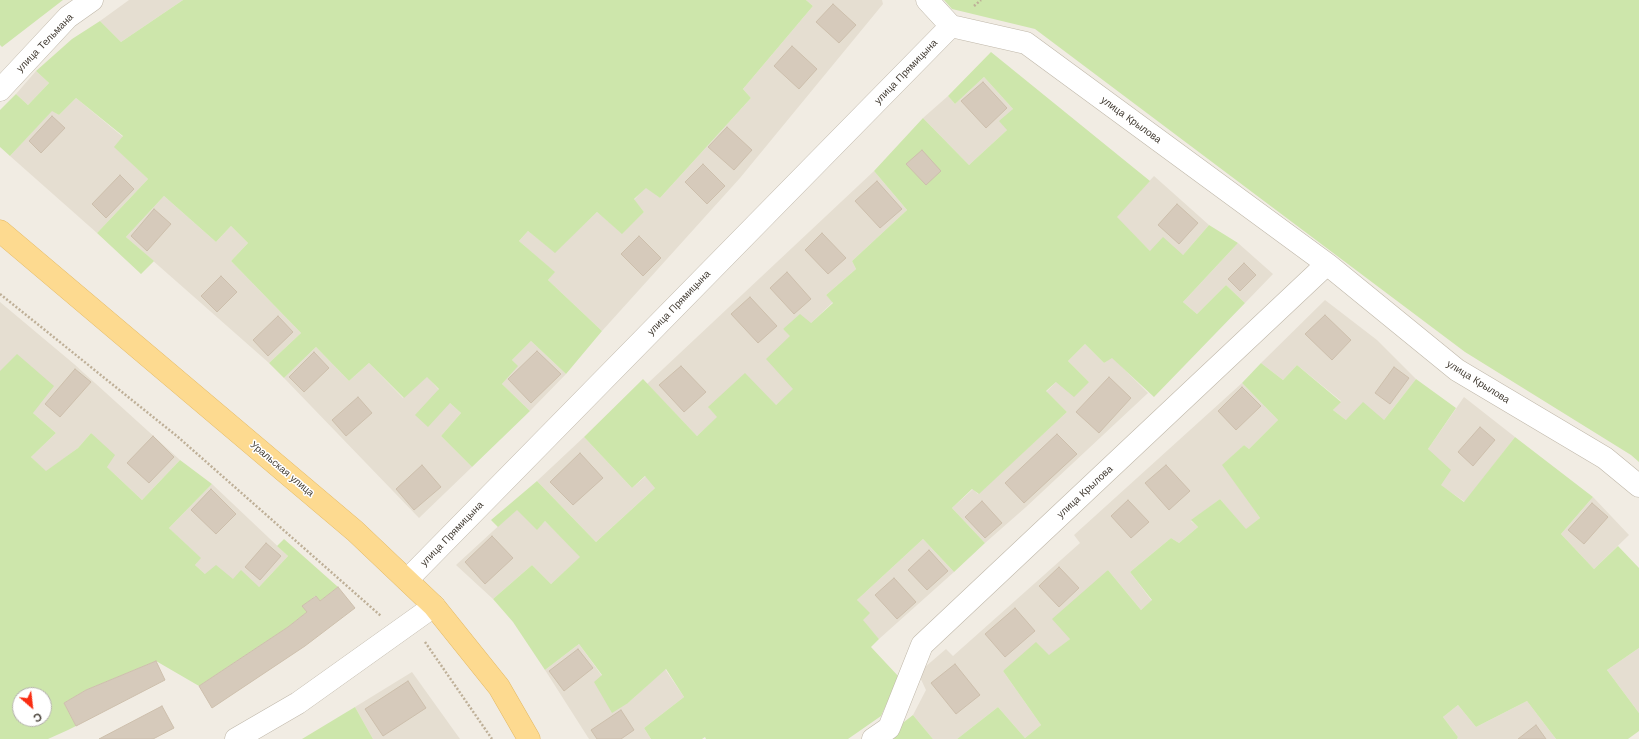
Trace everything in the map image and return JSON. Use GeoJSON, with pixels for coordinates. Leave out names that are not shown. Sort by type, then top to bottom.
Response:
{"type":"FeatureCollection","features":[{"type":"Feature","properties":{"kind":"main road","name":"Уральская улица"},"geometry":{"type":"LineString","coordinates":[[0,231],[355,531],[407,580],[434,606],[499,687],[529,739]]}},
{"type":"Feature","properties":{"kind":"street","name":"улица Тельмана"},"geometry":{"type":"LineString","coordinates":[[0,90],[68,17],[92,0]]}},
{"type":"Feature","properties":{"kind":"street"},"geometry":{"type":"LineString","coordinates":[[927,0],[951,26]]}},
{"type":"Feature","properties":{"kind":"street","name":"улица Крылова"},"geometry":{"type":"LineString","coordinates":[[951,26],[1026,43],[1327,264],[1457,370],[1605,458],[1639,486]]}},
{"type":"Feature","properties":{"kind":"street","name":"улица Прямицына"},"geometry":{"type":"LineString","coordinates":[[407,580],[951,26]]}},
{"type":"Feature","properties":{"kind":"street","name":"улица Крылова"},"geometry":{"type":"LineString","coordinates":[[873,739],[888,728],[922,645],[1327,264]]}},
{"type":"Feature","properties":{"kind":"street"},"geometry":{"type":"LineString","coordinates":[[236,739],[298,703],[398,630],[434,606]]}},
{"type":"Feature","properties":{"kind":"path"},"geometry":{"type":"LineString","coordinates":[[0,294],[178,437],[398,630],[421,635],[492,739]]}},
{"type":"Feature","properties":{"kind":"shaded area"},"geometry":{"type":"Polygon","coordinates":[[[129,0],[183,0],[121,42],[100,21],[129,0]]]}},
{"type":"Feature","properties":{"kind":"shaded area"},"geometry":{"type":"Polygon","coordinates":[[[806,0],[882,0],[883,4],[740,178],[602,331],[548,280],[554,272],[519,241],[528,231],[555,252],[597,212],[622,233],[644,212],[634,200],[646,187],[660,198],[751,98],[743,89],[813,6],[806,0]]]}},
{"type":"Feature","properties":{"kind":"shaded area"},"geometry":{"type":"Polygon","coordinates":[[[36,71],[49,83],[28,105],[16,94],[36,71]]]}},
{"type":"Feature","properties":{"kind":"shaded area"},"geometry":{"type":"Polygon","coordinates":[[[984,77],[1013,109],[1007,130],[969,165],[923,118],[948,96],[955,104],[984,77]]]}},
{"type":"Feature","properties":{"kind":"shaded area"},"geometry":{"type":"Polygon","coordinates":[[[76,98],[123,137],[115,147],[148,179],[97,233],[10,156],[52,110],[59,115],[76,98]]]}},
{"type":"Feature","properties":{"kind":"shaded area"},"geometry":{"type":"Polygon","coordinates":[[[874,171],[907,210],[852,261],[856,269],[826,295],[833,302],[810,324],[783,329],[791,336],[794,389],[776,405],[709,408],[718,417],[697,436],[647,384],[874,171]]]}},
{"type":"Feature","properties":{"kind":"shaded area"},"geometry":{"type":"Polygon","coordinates":[[[1154,176],[1209,225],[1183,255],[1150,251],[1116,217],[1154,176]]]}},
{"type":"Feature","properties":{"kind":"shaded area"},"geometry":{"type":"Polygon","coordinates":[[[164,196],[216,242],[231,226],[248,243],[231,261],[301,333],[269,363],[126,237],[164,196]]]}},
{"type":"Feature","properties":{"kind":"shaded area"},"geometry":{"type":"Polygon","coordinates":[[[1238,243],[1273,274],[1245,303],[1226,285],[1197,314],[1183,302],[1238,243]]]}},
{"type":"Feature","properties":{"kind":"shaded area"},"geometry":{"type":"Polygon","coordinates":[[[1325,300],[1377,340],[1416,379],[1384,420],[1346,420],[1333,410],[1341,401],[1297,365],[1283,380],[1261,363],[1325,300]]]}},
{"type":"Feature","properties":{"kind":"shaded area"},"geometry":{"type":"Polygon","coordinates":[[[0,302],[74,364],[180,460],[142,500],[107,467],[91,433],[78,448],[46,472],[31,457],[56,433],[33,413],[0,371],[0,302]]]}},
{"type":"Feature","properties":{"kind":"shaded area"},"geometry":{"type":"Polygon","coordinates":[[[531,341],[566,374],[530,411],[502,384],[517,366],[512,360],[531,341]]]}},
{"type":"Feature","properties":{"kind":"shaded area"},"geometry":{"type":"Polygon","coordinates":[[[1085,344],[1104,363],[1112,357],[1148,393],[1026,507],[985,543],[952,508],[973,489],[978,494],[1067,412],[1046,392],[1056,382],[1089,382],[1068,361],[1085,344]]]}},
{"type":"Feature","properties":{"kind":"shaded area"},"geometry":{"type":"Polygon","coordinates":[[[316,347],[349,381],[369,363],[403,398],[427,376],[450,403],[461,413],[441,436],[472,467],[419,518],[284,378],[316,347]]]}},
{"type":"Feature","properties":{"kind":"shaded area"},"geometry":{"type":"Polygon","coordinates":[[[1242,383],[1278,420],[1249,449],[1244,445],[1223,465],[1260,518],[1246,530],[1220,499],[1191,521],[1198,527],[1179,543],[1171,538],[1130,572],[1152,601],[1141,610],[1108,570],[1070,639],[1049,656],[1003,671],[1041,725],[1025,738],[998,707],[957,739],[933,739],[913,715],[926,690],[918,673],[946,649],[953,656],[1080,543],[1074,535],[1242,383]]]}},
{"type":"Feature","properties":{"kind":"shaded area"},"geometry":{"type":"Polygon","coordinates":[[[1464,397],[1515,437],[1465,502],[1440,485],[1428,449],[1464,397]]]}},
{"type":"Feature","properties":{"kind":"shaded area"},"geometry":{"type":"Polygon","coordinates":[[[584,437],[632,488],[646,476],[656,487],[596,542],[537,481],[584,437]]]}},
{"type":"Feature","properties":{"kind":"shaded area"},"geometry":{"type":"Polygon","coordinates":[[[212,484],[288,556],[259,587],[205,574],[195,565],[200,558],[169,528],[212,484]]]}},
{"type":"Feature","properties":{"kind":"shaded area"},"geometry":{"type":"Polygon","coordinates":[[[1593,497],[1629,535],[1594,569],[1561,534],[1593,497]]]}},
{"type":"Feature","properties":{"kind":"shaded area"},"geometry":{"type":"Polygon","coordinates":[[[517,509],[537,529],[545,521],[581,557],[551,584],[532,565],[493,599],[456,565],[517,509]]]}},
{"type":"Feature","properties":{"kind":"shaded area"},"geometry":{"type":"Polygon","coordinates":[[[923,539],[954,572],[879,639],[862,620],[857,600],[923,539]]]}},
{"type":"Feature","properties":{"kind":"shaded area"},"geometry":{"type":"Polygon","coordinates":[[[579,644],[602,676],[628,703],[665,669],[684,697],[644,728],[651,739],[589,739],[545,670],[579,644]]]}},
{"type":"Feature","properties":{"kind":"shaded area"},"geometry":{"type":"Polygon","coordinates":[[[1639,648],[1639,713],[1607,670],[1639,648]]]}},
{"type":"Feature","properties":{"kind":"shaded area"},"geometry":{"type":"Polygon","coordinates":[[[412,672],[460,739],[373,739],[355,707],[412,672]]]}},
{"type":"Feature","properties":{"kind":"shaded area"},"geometry":{"type":"Polygon","coordinates":[[[1527,701],[1556,739],[1457,739],[1458,737],[1443,717],[1458,705],[1476,727],[1527,701]]]}},
{"type":"Feature","properties":{"kind":"green space"},"geometry":{"type":"Polygon","coordinates":[[[0,0],[63,0],[2,47],[0,45],[0,0]]]}},
{"type":"Feature","properties":{"kind":"green space"},"geometry":{"type":"Polygon","coordinates":[[[183,0],[806,0],[813,6],[743,89],[751,98],[660,198],[646,188],[634,199],[644,212],[622,234],[597,212],[555,253],[528,231],[519,241],[555,272],[548,280],[602,331],[566,374],[531,341],[512,360],[518,366],[502,384],[530,411],[472,467],[441,436],[461,413],[450,403],[428,427],[415,415],[439,389],[427,377],[404,398],[369,363],[349,381],[316,347],[284,378],[269,363],[301,333],[231,261],[248,243],[231,226],[216,242],[164,196],[126,237],[154,261],[141,274],[97,233],[148,179],[114,147],[123,136],[76,98],[59,115],[52,111],[10,156],[0,147],[0,110],[16,94],[28,105],[49,83],[36,71],[72,39],[100,21],[121,42],[183,0]]]}},
{"type":"Feature","properties":{"kind":"green space"},"geometry":{"type":"Polygon","coordinates":[[[944,0],[1639,0],[1639,462],[1631,455],[1465,352],[1035,29],[952,9],[944,0]]]}},
{"type":"Feature","properties":{"kind":"green space"},"geometry":{"type":"Polygon","coordinates":[[[991,52],[1150,181],[1117,217],[1150,251],[1163,237],[1183,255],[1209,225],[1238,243],[1183,302],[1197,314],[1226,285],[1245,303],[1154,397],[1112,358],[1104,363],[1085,344],[1068,361],[1089,382],[1074,397],[1056,382],[1046,391],[1067,412],[979,494],[972,489],[952,508],[985,543],[954,572],[923,539],[857,600],[870,613],[863,620],[879,639],[871,647],[899,677],[881,716],[848,739],[706,739],[705,737],[702,739],[651,739],[644,728],[684,697],[666,669],[628,703],[612,713],[594,682],[602,675],[579,644],[545,670],[513,622],[493,599],[532,565],[551,584],[580,557],[545,521],[537,530],[517,510],[498,527],[491,520],[537,481],[596,542],[655,488],[645,476],[632,488],[584,437],[643,379],[697,436],[717,417],[708,407],[745,373],[776,405],[793,389],[766,359],[790,336],[783,329],[800,314],[811,323],[833,303],[826,295],[856,269],[852,261],[907,210],[874,171],[923,118],[969,165],[1007,130],[999,121],[1013,109],[984,77],[955,104],[948,96],[991,52]]]}},
{"type":"Feature","properties":{"kind":"green space"},"geometry":{"type":"Polygon","coordinates":[[[17,354],[54,386],[33,413],[56,433],[31,457],[46,471],[78,448],[91,433],[115,455],[107,467],[142,500],[180,460],[212,484],[169,528],[201,558],[195,565],[205,574],[216,565],[233,579],[241,570],[259,587],[288,556],[277,546],[284,539],[338,587],[320,601],[315,596],[303,606],[307,612],[288,627],[199,686],[156,661],[86,690],[64,703],[76,726],[68,730],[48,739],[0,739],[0,371],[17,354]]]}},
{"type":"Feature","properties":{"kind":"green space"},"geometry":{"type":"Polygon","coordinates":[[[1261,363],[1283,380],[1297,365],[1341,402],[1333,410],[1346,420],[1363,402],[1384,420],[1416,379],[1456,408],[1428,449],[1451,470],[1441,485],[1464,502],[1515,437],[1593,497],[1561,534],[1594,569],[1618,546],[1639,568],[1639,648],[1607,670],[1639,713],[1639,731],[1628,739],[1556,739],[1527,701],[1476,727],[1458,705],[1443,717],[1458,737],[1457,739],[957,739],[998,707],[1025,738],[1041,725],[1003,671],[1036,642],[1049,655],[1070,639],[1052,619],[1108,570],[1141,610],[1152,600],[1130,572],[1171,538],[1179,543],[1198,527],[1191,520],[1220,499],[1246,529],[1260,518],[1222,465],[1244,445],[1249,449],[1278,420],[1242,383],[1261,363]]]}},
{"type":"Feature","properties":{"kind":"green space"},"geometry":{"type":"Polygon","coordinates":[[[355,707],[373,739],[302,739],[355,707]]]}},
{"type":"Feature","properties":{"kind":"green space"},"geometry":{"type":"Polygon","coordinates":[[[913,715],[933,739],[882,739],[913,715]]]}},
{"type":"Feature","properties":{"kind":"building"},"geometry":{"type":"Polygon","coordinates":[[[833,4],[856,25],[839,43],[816,22],[833,4]]]}},
{"type":"Feature","properties":{"kind":"building"},"geometry":{"type":"Polygon","coordinates":[[[792,46],[817,69],[799,89],[774,66],[792,46]]]}},
{"type":"Feature","properties":{"kind":"building"},"geometry":{"type":"Polygon","coordinates":[[[983,82],[1007,108],[986,128],[961,101],[983,82]]]}},
{"type":"Feature","properties":{"kind":"building"},"geometry":{"type":"Polygon","coordinates":[[[52,116],[65,128],[41,153],[29,141],[52,116]]]}},
{"type":"Feature","properties":{"kind":"building"},"geometry":{"type":"Polygon","coordinates":[[[727,127],[752,150],[734,170],[708,147],[727,127]]]}},
{"type":"Feature","properties":{"kind":"building"},"geometry":{"type":"Polygon","coordinates":[[[922,150],[941,171],[926,185],[906,164],[922,150]]]}},
{"type":"Feature","properties":{"kind":"building"},"geometry":{"type":"Polygon","coordinates":[[[703,164],[725,186],[707,204],[685,182],[703,164]]]}},
{"type":"Feature","properties":{"kind":"building"},"geometry":{"type":"Polygon","coordinates":[[[120,175],[134,189],[106,218],[92,204],[120,175]]]}},
{"type":"Feature","properties":{"kind":"building"},"geometry":{"type":"Polygon","coordinates":[[[877,181],[902,209],[880,228],[855,201],[877,181]]]}},
{"type":"Feature","properties":{"kind":"building"},"geometry":{"type":"Polygon","coordinates":[[[1177,204],[1198,223],[1179,244],[1158,225],[1177,204]]]}},
{"type":"Feature","properties":{"kind":"building"},"geometry":{"type":"Polygon","coordinates":[[[154,209],[171,224],[147,251],[131,236],[154,209]]]}},
{"type":"Feature","properties":{"kind":"building"},"geometry":{"type":"Polygon","coordinates":[[[822,233],[846,258],[828,274],[805,250],[822,233]]]}},
{"type":"Feature","properties":{"kind":"building"},"geometry":{"type":"Polygon","coordinates":[[[639,236],[661,258],[643,276],[621,254],[639,236]]]}},
{"type":"Feature","properties":{"kind":"building"},"geometry":{"type":"Polygon","coordinates":[[[1244,263],[1256,275],[1240,291],[1228,279],[1244,263]]]}},
{"type":"Feature","properties":{"kind":"building"},"geometry":{"type":"Polygon","coordinates":[[[787,272],[811,299],[794,314],[770,288],[787,272]]]}},
{"type":"Feature","properties":{"kind":"building"},"geometry":{"type":"Polygon","coordinates":[[[221,276],[237,292],[217,312],[201,296],[221,276]]]}},
{"type":"Feature","properties":{"kind":"building"},"geometry":{"type":"Polygon","coordinates":[[[750,297],[777,326],[758,343],[731,314],[750,297]]]}},
{"type":"Feature","properties":{"kind":"building"},"geometry":{"type":"Polygon","coordinates":[[[1325,315],[1351,340],[1332,360],[1305,334],[1325,315]]]}},
{"type":"Feature","properties":{"kind":"building"},"geometry":{"type":"Polygon","coordinates":[[[278,316],[293,332],[268,356],[253,340],[278,316]]]}},
{"type":"Feature","properties":{"kind":"building"},"geometry":{"type":"Polygon","coordinates":[[[537,351],[561,374],[531,403],[508,379],[537,351]]]}},
{"type":"Feature","properties":{"kind":"building"},"geometry":{"type":"Polygon","coordinates":[[[314,352],[329,368],[304,392],[289,377],[314,352]]]}},
{"type":"Feature","properties":{"kind":"building"},"geometry":{"type":"Polygon","coordinates":[[[681,366],[706,392],[684,412],[659,385],[681,366]]]}},
{"type":"Feature","properties":{"kind":"building"},"geometry":{"type":"Polygon","coordinates":[[[1394,367],[1409,378],[1390,404],[1375,393],[1394,367]]]}},
{"type":"Feature","properties":{"kind":"building"},"geometry":{"type":"Polygon","coordinates":[[[75,369],[91,382],[60,417],[45,404],[75,369]]]}},
{"type":"Feature","properties":{"kind":"building"},"geometry":{"type":"Polygon","coordinates":[[[1109,377],[1131,398],[1099,433],[1076,412],[1109,377]]]}},
{"type":"Feature","properties":{"kind":"building"},"geometry":{"type":"Polygon","coordinates":[[[1242,387],[1261,406],[1236,430],[1218,411],[1242,387]]]}},
{"type":"Feature","properties":{"kind":"building"},"geometry":{"type":"Polygon","coordinates":[[[358,397],[372,413],[346,436],[332,420],[358,397]]]}},
{"type":"Feature","properties":{"kind":"building"},"geometry":{"type":"Polygon","coordinates":[[[1480,427],[1495,440],[1473,466],[1458,452],[1480,427]]]}},
{"type":"Feature","properties":{"kind":"building"},"geometry":{"type":"Polygon","coordinates":[[[1057,434],[1077,454],[1024,503],[1005,483],[1057,434]]]}},
{"type":"Feature","properties":{"kind":"building"},"geometry":{"type":"Polygon","coordinates":[[[153,436],[174,457],[149,483],[127,463],[153,436]]]}},
{"type":"Feature","properties":{"kind":"building"},"geometry":{"type":"Polygon","coordinates":[[[580,453],[603,478],[573,505],[550,482],[580,453]]]}},
{"type":"Feature","properties":{"kind":"building"},"geometry":{"type":"Polygon","coordinates":[[[422,465],[441,487],[414,510],[396,489],[422,465]]]}},
{"type":"Feature","properties":{"kind":"building"},"geometry":{"type":"Polygon","coordinates":[[[1166,465],[1190,491],[1169,510],[1145,483],[1166,465]]]}},
{"type":"Feature","properties":{"kind":"building"},"geometry":{"type":"Polygon","coordinates":[[[211,489],[236,514],[216,534],[191,510],[211,489]]]}},
{"type":"Feature","properties":{"kind":"building"},"geometry":{"type":"Polygon","coordinates":[[[1128,500],[1149,522],[1131,538],[1111,516],[1128,500]]]}},
{"type":"Feature","properties":{"kind":"building"},"geometry":{"type":"Polygon","coordinates":[[[982,501],[1002,523],[985,538],[965,517],[982,501]]]}},
{"type":"Feature","properties":{"kind":"building"},"geometry":{"type":"Polygon","coordinates":[[[1592,503],[1608,517],[1584,544],[1568,530],[1592,503]]]}},
{"type":"Feature","properties":{"kind":"building"},"geometry":{"type":"Polygon","coordinates":[[[492,536],[513,558],[485,584],[465,562],[492,536]]]}},
{"type":"Feature","properties":{"kind":"building"},"geometry":{"type":"Polygon","coordinates":[[[266,543],[281,556],[260,580],[245,567],[266,543]]]}},
{"type":"Feature","properties":{"kind":"building"},"geometry":{"type":"Polygon","coordinates":[[[929,550],[948,571],[927,590],[908,570],[929,550]]]}},
{"type":"Feature","properties":{"kind":"building"},"geometry":{"type":"Polygon","coordinates":[[[1059,567],[1079,588],[1059,607],[1039,586],[1059,567]]]}},
{"type":"Feature","properties":{"kind":"building"},"geometry":{"type":"Polygon","coordinates":[[[894,578],[916,602],[897,619],[875,595],[894,578]]]}},
{"type":"Feature","properties":{"kind":"building"},"geometry":{"type":"Polygon","coordinates":[[[338,587],[355,608],[305,646],[212,708],[199,686],[288,627],[307,612],[302,606],[316,596],[320,601],[338,587]]]}},
{"type":"Feature","properties":{"kind":"building"},"geometry":{"type":"Polygon","coordinates":[[[1015,608],[1035,631],[1005,657],[985,634],[1015,608]]]}},
{"type":"Feature","properties":{"kind":"building"},"geometry":{"type":"Polygon","coordinates":[[[578,649],[593,668],[564,691],[549,671],[578,649]]]}},
{"type":"Feature","properties":{"kind":"building"},"geometry":{"type":"Polygon","coordinates":[[[156,661],[165,680],[76,726],[64,703],[86,690],[156,661]]]}},
{"type":"Feature","properties":{"kind":"building"},"geometry":{"type":"Polygon","coordinates":[[[955,664],[980,695],[956,714],[931,683],[955,664]]]}},
{"type":"Feature","properties":{"kind":"building"},"geometry":{"type":"Polygon","coordinates":[[[408,681],[426,708],[383,736],[365,709],[408,681]]]}},
{"type":"Feature","properties":{"kind":"building"},"geometry":{"type":"Polygon","coordinates":[[[162,706],[174,728],[153,739],[99,739],[162,706]]]}},
{"type":"Feature","properties":{"kind":"building"},"geometry":{"type":"Polygon","coordinates":[[[621,710],[634,730],[621,739],[597,739],[591,730],[621,710]]]}},
{"type":"Feature","properties":{"kind":"building"},"geometry":{"type":"Polygon","coordinates":[[[1536,725],[1546,739],[1518,739],[1536,725]]]}}]}
